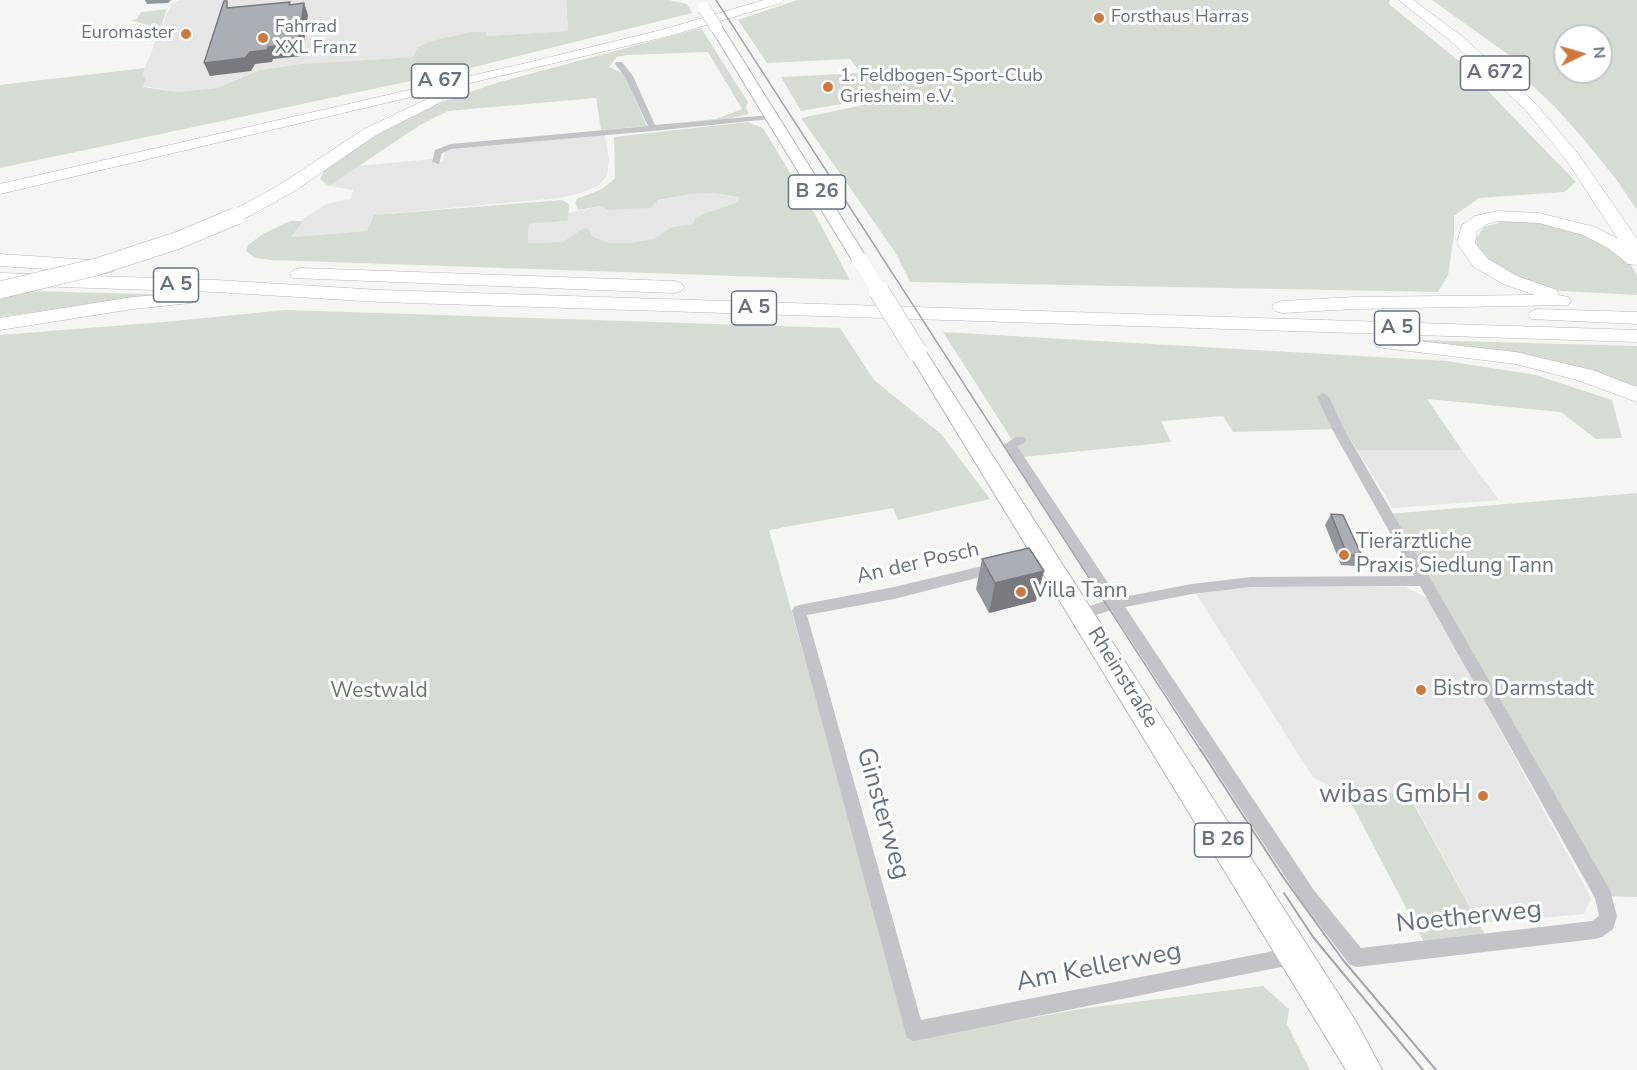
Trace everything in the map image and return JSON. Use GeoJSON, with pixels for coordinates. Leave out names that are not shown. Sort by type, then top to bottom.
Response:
{"type":"FeatureCollection","features":[{"type":"Feature","properties":{"kind":"highway","name":"A 67"},"geometry":{"type":"LineString","coordinates":[[0,173],[120,153],[588,46],[758,0]]}},
{"type":"Feature","properties":{"kind":"highway","name":"A 67"},"geometry":{"type":"LineString","coordinates":[[0,189],[518,69],[680,29],[777,0]]}},
{"type":"Feature","properties":{"kind":"highway","name":"A 672"},"geometry":{"type":"LineString","coordinates":[[1405,0],[1481,61],[1541,119],[1574,158],[1637,253]]}},
{"type":"Feature","properties":{"kind":"highway","name":"A 672"},"geometry":{"type":"LineString","coordinates":[[1417,0],[1472,42],[1542,104],[1596,166],[1637,226]]}},
{"type":"Feature","properties":{"kind":"highway","name":"A 67"},"geometry":{"type":"LineString","coordinates":[[0,290],[96,267],[179,240],[236,216],[287,188],[370,132],[395,118],[427,103],[518,69]]}},
{"type":"Feature","properties":{"kind":"highway"},"geometry":{"type":"LineString","coordinates":[[0,182],[120,153]]}},
{"type":"Feature","properties":{"kind":"highway"},"geometry":{"type":"LineString","coordinates":[[1637,261],[1614,244],[1589,231],[1539,218],[1497,216],[1481,220],[1468,229],[1466,238],[1469,249],[1490,269],[1524,286],[1580,301],[1637,301]]}},
{"type":"Feature","properties":{"kind":"highway","name":"A 5"},"geometry":{"type":"LineString","coordinates":[[0,260],[120,268],[1637,318]]}},
{"type":"Feature","properties":{"kind":"highway"},"geometry":{"type":"LineString","coordinates":[[0,267],[120,268]]}},
{"type":"Feature","properties":{"kind":"highway","name":"A 5"},"geometry":{"type":"LineString","coordinates":[[0,279],[216,286],[352,295],[1637,336]]}},
{"type":"Feature","properties":{"kind":"highway","name":"A 5"},"geometry":{"type":"LineString","coordinates":[[0,324],[166,300],[352,295]]}},
{"type":"Feature","properties":{"kind":"highway","name":"A 5"},"geometry":{"type":"LineString","coordinates":[[1282,307],[1365,303],[1580,301]]}},
{"type":"Feature","properties":{"kind":"highway"},"geometry":{"type":"LineString","coordinates":[[1156,321],[1504,356],[1568,370],[1637,395]]}},
{"type":"Feature","properties":{"kind":"main road","name":"B 26"},"geometry":{"type":"LineString","coordinates":[[701,4],[770,117]]}},
{"type":"Feature","properties":{"kind":"main road","name":"Rheinstraße"},"geometry":{"type":"LineString","coordinates":[[770,117],[917,352],[1038,557],[1082,614],[1365,1070]]}},
{"type":"Feature","properties":{"kind":"main road","name":"Rheinstraße"},"geometry":{"type":"LineString","coordinates":[[1345,1035],[1372,1070]]}},
{"type":"Feature","properties":{"kind":"street"},"geometry":{"type":"LineString","coordinates":[[619,64],[629,76],[653,129]]}},
{"type":"Feature","properties":{"kind":"street"},"geometry":{"type":"LineString","coordinates":[[436,162],[438,152],[451,147],[770,117]]}},
{"type":"Feature","properties":{"kind":"street"},"geometry":{"type":"LineString","coordinates":[[1082,614],[1114,604],[1192,589],[1251,582],[1426,581],[1338,429],[1323,398]]}},
{"type":"Feature","properties":{"kind":"street","name":"Rheinstraße"},"geometry":{"type":"LineString","coordinates":[[1020,440],[1010,445],[1307,895],[1357,958]]}},
{"type":"Feature","properties":{"kind":"street","name":"An der Posch"},"geometry":{"type":"LineString","coordinates":[[799,611],[894,592],[1014,563]]}},
{"type":"Feature","properties":{"kind":"street","name":"Noetherweg"},"geometry":{"type":"LineString","coordinates":[[1357,958],[1427,948],[1588,932],[1606,922],[1607,904],[1604,896],[1426,581]]}},
{"type":"Feature","properties":{"kind":"street","name":"Ginsterweg"},"geometry":{"type":"LineString","coordinates":[[799,611],[914,1031]]}},
{"type":"Feature","properties":{"kind":"street","name":"Am Kellerweg"},"geometry":{"type":"LineString","coordinates":[[914,1031],[1294,957]]}},
{"type":"Feature","properties":{"kind":"shaded area"},"geometry":{"type":"Polygon","coordinates":[[[180,0],[566,0],[568,31],[485,36],[486,32],[428,42],[417,46],[414,57],[300,64],[260,70],[217,88],[177,92],[143,86],[141,77],[171,4],[180,0]]]}},
{"type":"Feature","properties":{"kind":"shaded area"},"geometry":{"type":"Polygon","coordinates":[[[605,135],[609,159],[607,176],[598,186],[578,194],[560,198],[374,215],[367,231],[290,237],[304,218],[326,204],[351,199],[353,190],[329,186],[357,166],[433,159],[433,163],[443,162],[445,150],[605,135]]]}},
{"type":"Feature","properties":{"kind":"shaded area"},"geometry":{"type":"Polygon","coordinates":[[[713,193],[739,197],[738,202],[703,214],[694,224],[672,227],[653,239],[610,243],[593,237],[582,229],[563,242],[528,243],[529,224],[565,221],[568,219],[568,213],[601,206],[610,210],[691,194],[713,193]]]}},
{"type":"Feature","properties":{"kind":"shaded area"},"geometry":{"type":"Polygon","coordinates":[[[1357,450],[1462,450],[1499,500],[1393,508],[1357,450]]]}},
{"type":"Feature","properties":{"kind":"shaded area"},"geometry":{"type":"Polygon","coordinates":[[[1405,587],[1429,599],[1591,898],[1584,914],[1479,923],[1408,792],[1347,795],[1313,777],[1196,594],[1229,588],[1405,587]]]}},
{"type":"Feature","properties":{"kind":"green space"},"geometry":{"type":"Polygon","coordinates":[[[566,0],[669,0],[687,4],[692,13],[458,71],[0,168],[0,85],[145,68],[142,77],[146,77],[143,87],[177,92],[217,88],[260,70],[300,64],[414,57],[417,47],[428,42],[471,32],[486,32],[486,36],[568,31],[566,0]]]}},
{"type":"Feature","properties":{"kind":"green space"},"geometry":{"type":"Polygon","coordinates":[[[797,0],[1390,0],[1389,4],[1459,61],[1576,182],[1564,192],[1479,198],[1454,216],[1454,235],[1448,275],[1438,292],[910,282],[895,252],[801,118],[882,101],[867,82],[877,98],[801,111],[781,77],[861,73],[850,59],[767,63],[738,20],[797,0]]]}},
{"type":"Feature","properties":{"kind":"green space"},"geometry":{"type":"Polygon","coordinates":[[[1432,0],[1637,0],[1637,210],[1616,179],[1580,135],[1556,108],[1508,63],[1520,63],[1432,0]]]}},
{"type":"Feature","properties":{"kind":"green space"},"geometry":{"type":"Polygon","coordinates":[[[167,9],[160,29],[131,20],[137,19],[141,12],[167,9]]]}},
{"type":"Feature","properties":{"kind":"green space"},"geometry":{"type":"Polygon","coordinates":[[[701,28],[748,102],[746,108],[749,114],[727,119],[656,125],[716,119],[742,109],[708,52],[626,55],[617,57],[609,67],[624,74],[647,126],[601,130],[596,98],[448,111],[420,125],[329,186],[320,179],[324,171],[359,146],[403,119],[433,105],[496,83],[701,28]]]}},
{"type":"Feature","properties":{"kind":"green space"},"geometry":{"type":"Polygon","coordinates":[[[747,122],[763,128],[816,216],[850,280],[271,260],[255,258],[246,251],[248,245],[263,234],[290,221],[303,221],[291,237],[367,231],[374,215],[562,200],[569,204],[568,219],[529,224],[528,243],[563,242],[582,229],[588,228],[593,237],[610,243],[653,239],[672,227],[693,224],[695,219],[703,214],[738,202],[739,197],[713,193],[691,194],[658,200],[650,208],[609,210],[601,206],[578,210],[575,203],[577,199],[602,189],[615,178],[614,137],[747,122]]]}},
{"type":"Feature","properties":{"kind":"green space"},"geometry":{"type":"Polygon","coordinates":[[[1504,221],[1541,222],[1584,234],[1622,256],[1631,265],[1637,275],[1637,295],[1561,291],[1524,281],[1493,265],[1477,246],[1476,239],[1484,227],[1504,221]]]}},
{"type":"Feature","properties":{"kind":"green space"},"geometry":{"type":"Polygon","coordinates":[[[28,291],[184,295],[121,299],[0,317],[0,297],[28,291]]]}},
{"type":"Feature","properties":{"kind":"green space","name":"Westwald"},"geometry":{"type":"Polygon","coordinates":[[[286,310],[840,328],[874,380],[941,434],[990,499],[898,520],[893,508],[769,530],[903,1012],[948,1033],[1086,1008],[1263,986],[1289,1009],[1287,1024],[1310,1070],[0,1070],[0,335],[286,310]]]}},
{"type":"Feature","properties":{"kind":"green space"},"geometry":{"type":"Polygon","coordinates":[[[943,332],[1447,361],[1536,375],[1612,400],[1622,438],[1596,439],[1561,412],[1427,399],[1462,450],[1357,450],[1324,398],[1338,429],[1233,432],[1223,416],[1161,421],[1171,442],[1023,457],[943,332]]]}},
{"type":"Feature","properties":{"kind":"green space"},"geometry":{"type":"Polygon","coordinates":[[[1420,340],[1637,346],[1637,390],[1424,342],[1420,340]]]}},
{"type":"Feature","properties":{"kind":"green space"},"geometry":{"type":"Polygon","coordinates":[[[1637,493],[1637,897],[1604,896],[1388,514],[1637,493]]]}},
{"type":"Feature","properties":{"kind":"green space"},"geometry":{"type":"Polygon","coordinates":[[[1407,792],[1489,942],[1427,948],[1347,795],[1407,792]]]}},
{"type":"Feature","properties":{"kind":"building","name":"Fahrrad XXL Franz"},"geometry":{"type":"Polygon","coordinates":[[[224,1],[227,1],[227,8],[290,2],[289,5],[304,3],[298,43],[250,52],[245,58],[204,63],[224,1]]]}},
{"type":"Feature","properties":{"kind":"building"},"geometry":{"type":"Polygon","coordinates":[[[1331,514],[1343,515],[1362,556],[1347,555],[1331,514]]]}},
{"type":"Feature","properties":{"kind":"building"},"geometry":{"type":"Polygon","coordinates":[[[1029,548],[1044,571],[995,583],[982,559],[1029,548]]]}},
{"type":"Feature","properties":{"kind":"tram line"},"geometry":{"type":"LineString","coordinates":[[716,0],[1201,751]]}},
{"type":"Feature","properties":{"kind":"tram line"},"geometry":{"type":"LineString","coordinates":[[1200,749],[1283,877],[1343,960],[1436,1070]]}},
{"type":"Feature","properties":{"kind":"tram line"},"geometry":{"type":"LineString","coordinates":[[1284,893],[1313,937],[1423,1070]]}},
{"type":"Feature","properties":{"kind":"place","name":"Forsthaus Harras"},"geometry":{"type":"Point","coordinates":[1099,18]}},
{"type":"Feature","properties":{"kind":"place","name":"Euromaster"},"geometry":{"type":"Point","coordinates":[186,34]}},
{"type":"Feature","properties":{"kind":"place","name":"Fahrrad XXL Franz"},"geometry":{"type":"Point","coordinates":[263,38]}},
{"type":"Feature","properties":{"kind":"place","name":"1. Feldbogen-Sport-Club Griesheim e.V."},"geometry":{"type":"Point","coordinates":[828,87]}},
{"type":"Feature","properties":{"kind":"place","name":"Tierärztliche Praxis Siedlung Tann"},"geometry":{"type":"Point","coordinates":[1344,555]}},
{"type":"Feature","properties":{"kind":"place","name":"Villa Tann"},"geometry":{"type":"Point","coordinates":[1021,592]}},
{"type":"Feature","properties":{"kind":"place","name":"Bistro Darmstadt"},"geometry":{"type":"Point","coordinates":[1421,690]}},
{"type":"Feature","properties":{"kind":"place","name":"wibas GmbH"},"geometry":{"type":"Point","coordinates":[1483,796]}}]}
